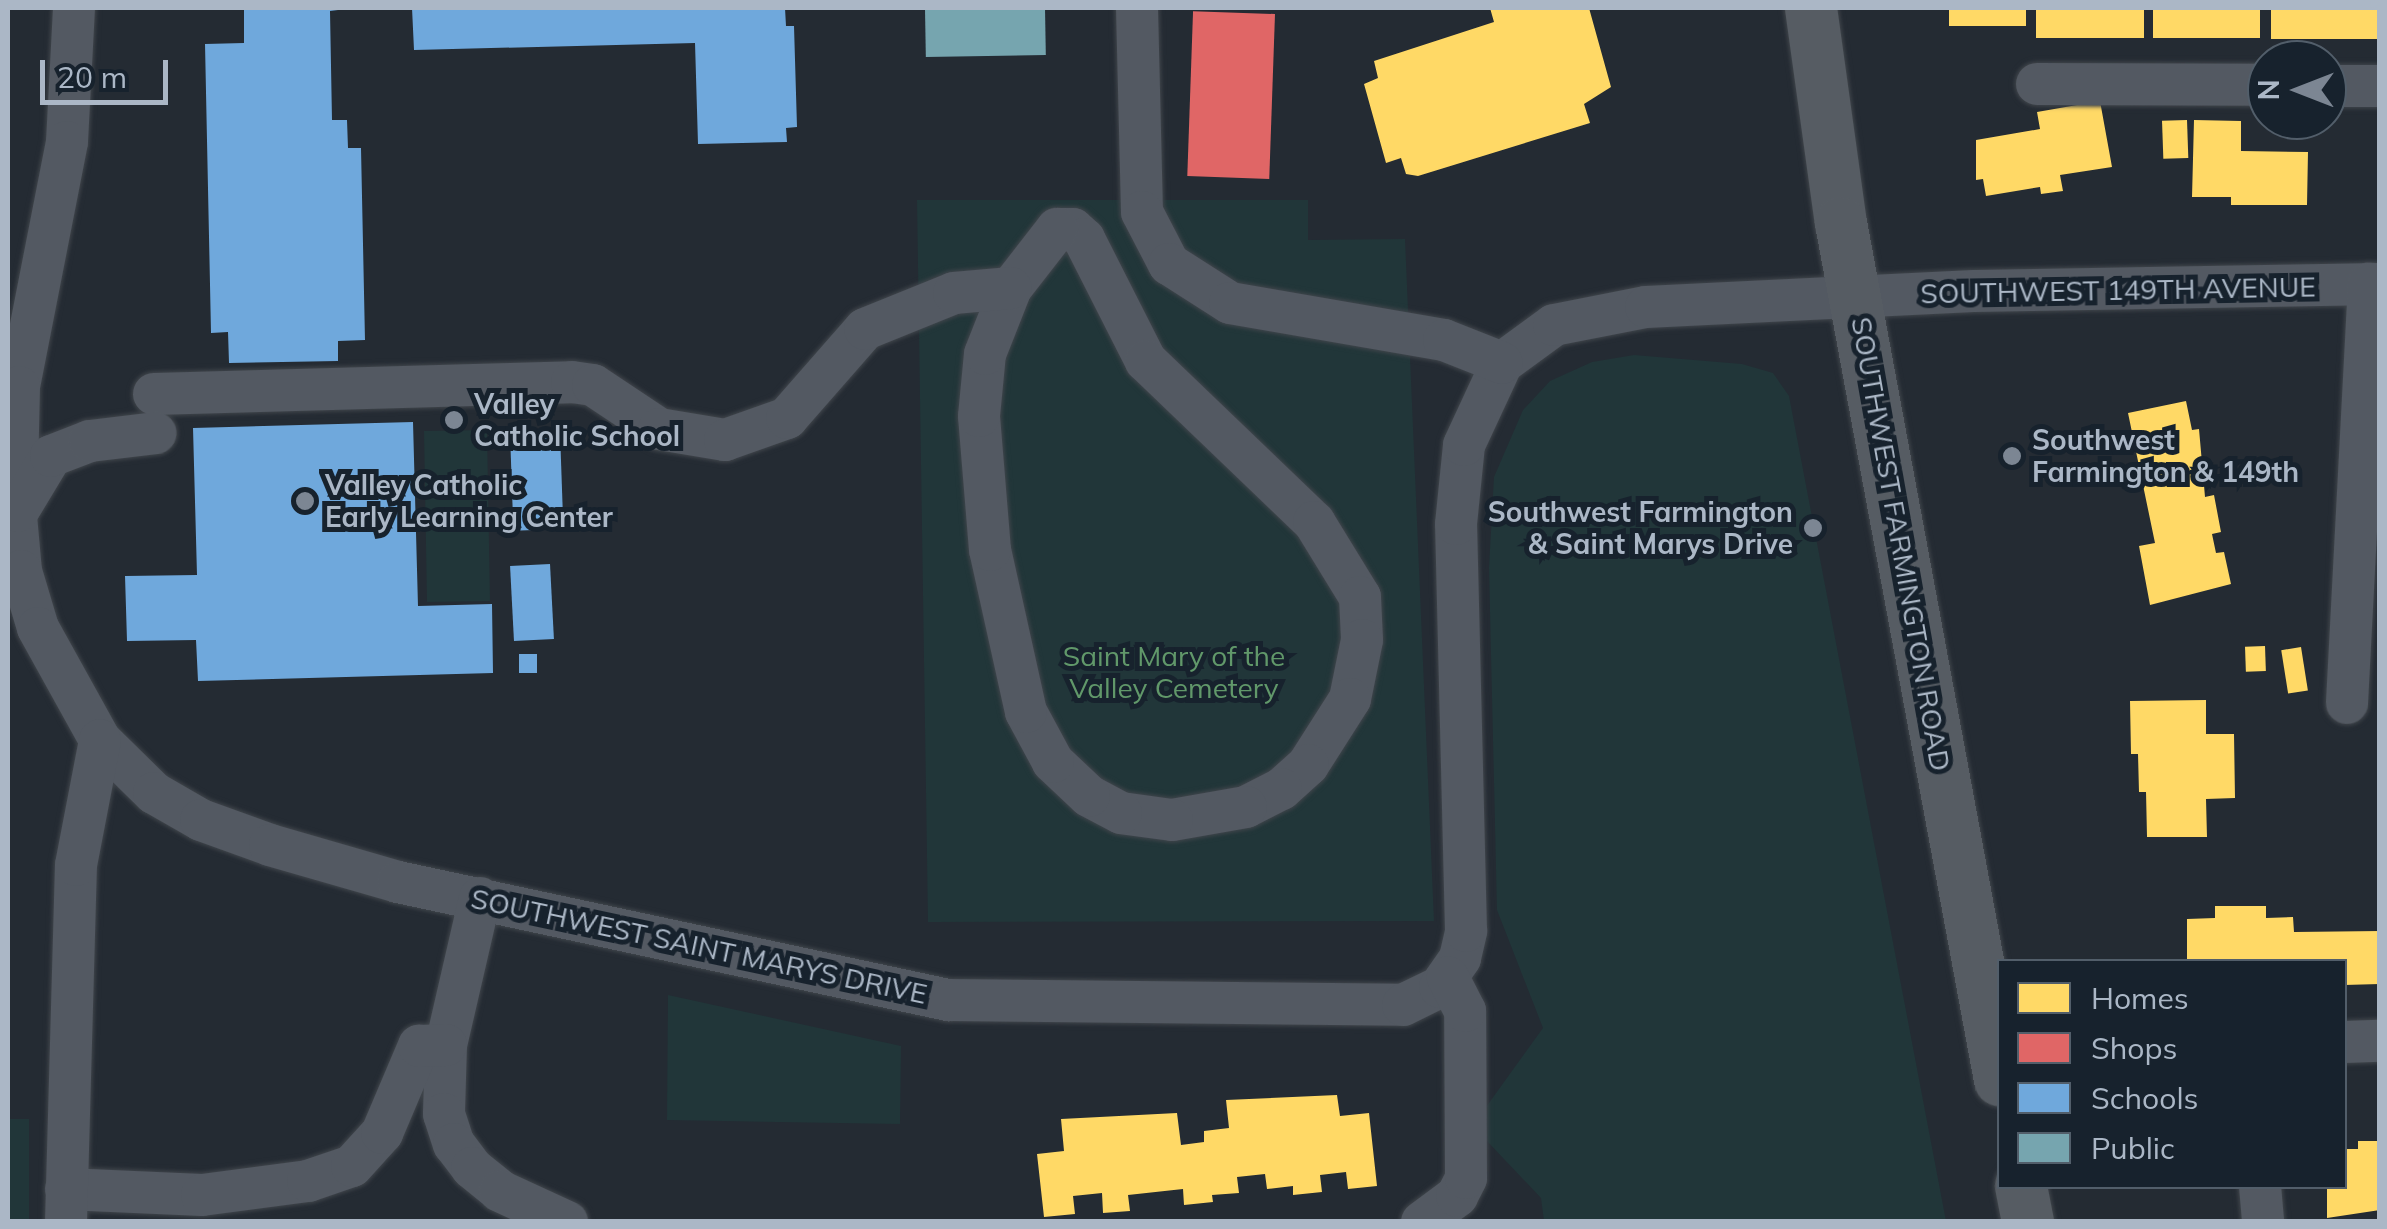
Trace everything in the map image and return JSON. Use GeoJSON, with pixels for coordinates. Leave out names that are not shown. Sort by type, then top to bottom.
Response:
{"type":"FeatureCollection","features":[{"type":"Feature","properties":{"kind":"main road","name":"SOUTHWEST FARMINGTON ROAD"},"geometry":{"type":"LineString","coordinates":[[1811,8],[1856,298],[1997,1064]]}},
{"type":"Feature","properties":{"kind":"main road"},"geometry":{"type":"LineString","coordinates":[[2022,1189],[2028,1222]]}},
{"type":"Feature","properties":{"kind":"street","name":"SOUTHWEST SAINT MARYS DRIVE"},"geometry":{"type":"LineString","coordinates":[[74,8],[67,142],[19,387],[16,516],[21,571],[38,628],[100,740],[154,793],[201,820],[398,882],[948,1000],[1403,1005],[1429,996],[1448,977]]}},
{"type":"Feature","properties":{"kind":"street"},"geometry":{"type":"LineString","coordinates":[[1137,8],[1142,212],[1161,253],[1197,288],[1230,303],[1444,340],[1502,363]]}},
{"type":"Feature","properties":{"kind":"street"},"geometry":{"type":"LineString","coordinates":[[2037,84],[2247,86]]}},
{"type":"Feature","properties":{"kind":"street"},"geometry":{"type":"LineString","coordinates":[[2347,86],[2380,86]]}},
{"type":"Feature","properties":{"kind":"street"},"geometry":{"type":"LineString","coordinates":[[1057,229],[1073,229],[1116,298],[1146,361],[1314,522],[1360,597],[1362,640],[1350,699],[1308,765],[1281,790],[1246,807],[1172,820],[1121,813],[1089,796],[1053,762],[1026,712],[982,488],[985,354],[1012,288],[1057,229]]}},
{"type":"Feature","properties":{"kind":"street"},"geometry":{"type":"LineString","coordinates":[[1116,298],[1161,253]]}},
{"type":"Feature","properties":{"kind":"street"},"geometry":{"type":"LineString","coordinates":[[2347,703],[2374,284]]}},
{"type":"Feature","properties":{"kind":"street","name":"SOUTHWEST 149TH AVENUE"},"geometry":{"type":"LineString","coordinates":[[1856,298],[2374,284]]}},
{"type":"Feature","properties":{"kind":"street"},"geometry":{"type":"LineString","coordinates":[[16,516],[51,456],[155,414],[572,382],[593,385],[659,430],[724,440],[787,418],[865,329],[954,293],[1012,288]]}},
{"type":"Feature","properties":{"kind":"street"},"geometry":{"type":"LineString","coordinates":[[1422,1222],[1457,1196],[1466,1178],[1465,1011],[1448,977],[1466,930],[1458,490],[1464,446],[1502,363],[1554,325],[1596,312],[1856,298]]}},
{"type":"Feature","properties":{"kind":"street"},"geometry":{"type":"LineString","coordinates":[[100,740],[76,866],[66,1205],[308,1182],[352,1166],[382,1133],[418,1046],[446,1045]]}},
{"type":"Feature","properties":{"kind":"street"},"geometry":{"type":"LineString","coordinates":[[480,898],[446,1045],[443,1098],[454,1144],[500,1192],[567,1222]]}},
{"type":"Feature","properties":{"kind":"street"},"geometry":{"type":"LineString","coordinates":[[2347,1042],[2380,1042]]}},
{"type":"Feature","properties":{"kind":"street"},"geometry":{"type":"LineString","coordinates":[[2260,1189],[2264,1222]]}},
{"type":"Feature","properties":{"kind":"green space","name":"Saint Mary of the Valley Cemetery"},"geometry":{"type":"Polygon","coordinates":[[[917,200],[1308,200],[1308,240],[1405,239],[1434,921],[928,922],[917,200]]]}},
{"type":"Feature","properties":{"kind":"green space"},"geometry":{"type":"Polygon","coordinates":[[[1634,355],[1742,364],[1773,373],[1789,396],[1946,1221],[1544,1221],[1541,1198],[1485,1139],[1481,1114],[1543,1028],[1497,910],[1489,568],[1494,477],[1523,410],[1550,381],[1592,362],[1634,355]]]}},
{"type":"Feature","properties":{"kind":"green space"},"geometry":{"type":"Polygon","coordinates":[[[487,430],[490,601],[427,602],[424,431],[487,430]]]}},
{"type":"Feature","properties":{"kind":"green space"},"geometry":{"type":"Polygon","coordinates":[[[668,995],[901,1046],[900,1124],[667,1120],[668,995]]]}},
{"type":"Feature","properties":{"kind":"green space"},"geometry":{"type":"Polygon","coordinates":[[[8,1119],[29,1119],[29,1221],[8,1221],[8,1119]]]}},
{"type":"Feature","properties":{"kind":"building: Homes"},"geometry":{"type":"Polygon","coordinates":[[[1490,8],[1589,8],[1611,87],[1584,104],[1590,123],[1418,176],[1406,174],[1401,158],[1386,163],[1364,84],[1378,78],[1374,61],[1494,22],[1490,8]]]}},
{"type":"Feature","properties":{"kind":"building: Homes"},"geometry":{"type":"Polygon","coordinates":[[[1949,8],[2026,8],[2026,26],[1949,26],[1949,8]]]}},
{"type":"Feature","properties":{"kind":"building: Homes"},"geometry":{"type":"Polygon","coordinates":[[[2036,8],[2144,8],[2144,38],[2036,38],[2036,8]]]}},
{"type":"Feature","properties":{"kind":"building: Homes"},"geometry":{"type":"Polygon","coordinates":[[[2153,8],[2260,8],[2260,38],[2153,38],[2153,8]]]}},
{"type":"Feature","properties":{"kind":"building: Homes"},"geometry":{"type":"Polygon","coordinates":[[[2271,8],[2378,8],[2378,39],[2271,39],[2271,8]]]}},
{"type":"Feature","properties":{"kind":"building: Homes"},"geometry":{"type":"Polygon","coordinates":[[[2100,101],[2112,167],[2060,175],[2063,191],[2041,194],[2040,187],[1986,196],[1983,179],[1976,180],[1976,140],[2040,129],[2037,112],[2100,101]]]}},
{"type":"Feature","properties":{"kind":"building: Homes"},"geometry":{"type":"Polygon","coordinates":[[[2187,120],[2188,158],[2163,159],[2162,121],[2187,120]]]}},
{"type":"Feature","properties":{"kind":"building: Homes"},"geometry":{"type":"Polygon","coordinates":[[[2194,120],[2241,121],[2241,151],[2308,152],[2307,205],[2231,205],[2231,197],[2192,197],[2194,120]]]}},
{"type":"Feature","properties":{"kind":"building: Homes"},"geometry":{"type":"Polygon","coordinates":[[[2186,401],[2192,430],[2199,429],[2205,497],[2214,495],[2221,532],[2212,534],[2216,553],[2224,552],[2231,584],[2150,605],[2139,546],[2155,543],[2128,413],[2186,401]]]}},
{"type":"Feature","properties":{"kind":"building: Homes"},"geometry":{"type":"Polygon","coordinates":[[[2265,646],[2266,671],[2246,672],[2245,647],[2265,646]]]}},
{"type":"Feature","properties":{"kind":"building: Homes"},"geometry":{"type":"Polygon","coordinates":[[[2301,647],[2308,690],[2288,694],[2281,650],[2301,647]]]}},
{"type":"Feature","properties":{"kind":"building: Homes"},"geometry":{"type":"Polygon","coordinates":[[[2206,700],[2206,734],[2234,734],[2235,798],[2206,799],[2207,837],[2147,837],[2146,792],[2139,792],[2138,754],[2131,754],[2130,701],[2206,700]]]}},
{"type":"Feature","properties":{"kind":"building: Homes"},"geometry":{"type":"Polygon","coordinates":[[[2215,906],[2266,906],[2266,918],[2293,917],[2294,932],[2380,931],[2380,984],[2347,985],[2347,959],[2187,959],[2187,919],[2215,918],[2215,906]]]}},
{"type":"Feature","properties":{"kind":"building: Homes"},"geometry":{"type":"Polygon","coordinates":[[[1337,1095],[1340,1116],[1369,1113],[1377,1186],[1348,1189],[1346,1172],[1320,1175],[1322,1192],[1293,1195],[1293,1186],[1267,1189],[1265,1174],[1237,1177],[1239,1193],[1212,1195],[1213,1202],[1184,1205],[1183,1189],[1128,1195],[1130,1211],[1103,1213],[1102,1193],[1073,1196],[1075,1214],[1044,1217],[1037,1154],[1064,1151],[1061,1119],[1177,1113],[1181,1145],[1204,1142],[1204,1131],[1229,1128],[1226,1100],[1337,1095]]]}},
{"type":"Feature","properties":{"kind":"building: Homes"},"geometry":{"type":"Polygon","coordinates":[[[2358,1141],[2380,1141],[2380,1210],[2327,1218],[2327,1189],[2347,1189],[2347,1149],[2358,1149],[2358,1141]]]}},
{"type":"Feature","properties":{"kind":"building: Shops"},"geometry":{"type":"Polygon","coordinates":[[[1193,11],[1275,14],[1269,179],[1187,176],[1193,11]]]}},
{"type":"Feature","properties":{"kind":"building: Schools"},"geometry":{"type":"Polygon","coordinates":[[[244,8],[354,8],[330,11],[332,120],[347,120],[348,148],[361,148],[365,340],[338,341],[338,361],[229,363],[228,332],[211,333],[205,44],[244,43],[244,8]]]}},
{"type":"Feature","properties":{"kind":"building: Schools"},"geometry":{"type":"Polygon","coordinates":[[[412,8],[785,8],[786,26],[794,26],[797,127],[786,128],[787,142],[698,144],[695,43],[414,50],[412,8]]]}},
{"type":"Feature","properties":{"kind":"building: Schools","name":"Valley Catholic Early Learning Center"},"geometry":{"type":"Polygon","coordinates":[[[413,422],[418,606],[492,604],[493,673],[198,681],[196,640],[127,641],[125,576],[197,575],[193,428],[413,422]]]}},
{"type":"Feature","properties":{"kind":"building: Schools"},"geometry":{"type":"Polygon","coordinates":[[[560,432],[563,529],[513,531],[510,434],[560,432]]]}},
{"type":"Feature","properties":{"kind":"building: Schools"},"geometry":{"type":"Polygon","coordinates":[[[550,564],[554,639],[514,641],[510,566],[550,564]]]}},
{"type":"Feature","properties":{"kind":"building: Schools"},"geometry":{"type":"Polygon","coordinates":[[[519,654],[537,654],[537,673],[519,673],[519,654]]]}},
{"type":"Feature","properties":{"kind":"building: Public"},"geometry":{"type":"Polygon","coordinates":[[[1045,8],[1046,55],[926,57],[925,10],[1045,8]]]}},
{"type":"Feature","properties":{"kind":"place","name":"Valley Catholic School"},"geometry":{"type":"Point","coordinates":[454,420]}},
{"type":"Feature","properties":{"kind":"place","name":"Southwest Farmington & 149th"},"geometry":{"type":"Point","coordinates":[2012,456]}},
{"type":"Feature","properties":{"kind":"place","name":"Valley Catholic Early Learning Center"},"geometry":{"type":"Point","coordinates":[305,501]}},
{"type":"Feature","properties":{"kind":"place","name":"Southwest Farmington & Saint Marys Drive"},"geometry":{"type":"Point","coordinates":[1813,528]}}]}
